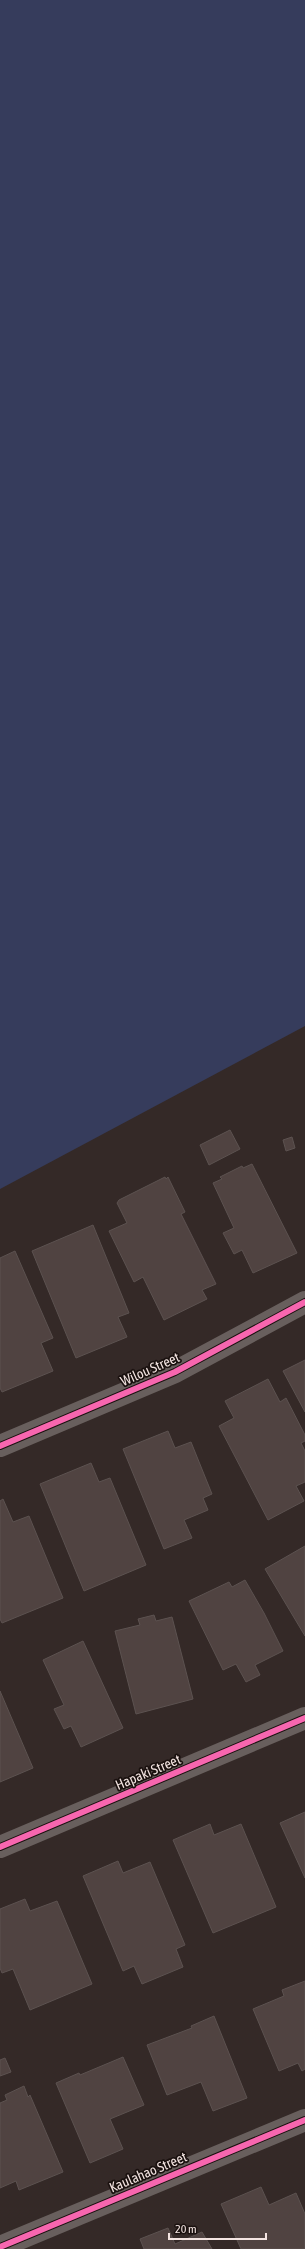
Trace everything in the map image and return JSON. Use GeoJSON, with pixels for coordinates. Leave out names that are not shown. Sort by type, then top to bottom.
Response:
{"type":"FeatureCollection","features":[{"type":"Feature","properties":{"kind":"street","name":"Wilou Street"},"geometry":{"type":"LineString","coordinates":[[0,1446],[175,1372],[305,1302]]}},
{"type":"Feature","properties":{"kind":"street","name":"Hapaki Street"},"geometry":{"type":"LineString","coordinates":[[0,1846],[305,1718]]}},
{"type":"Feature","properties":{"kind":"street","name":"Kaulahao Street"},"geometry":{"type":"LineString","coordinates":[[0,2247],[305,2120]]}},
{"type":"Feature","properties":{"kind":"shaded area"},"geometry":{"type":"Polygon","coordinates":[[[0,0],[305,0],[305,1026],[0,1189],[0,0]]]}},
{"type":"Feature","properties":{"kind":"building"},"geometry":{"type":"Polygon","coordinates":[[[230,1130],[240,1149],[209,1165],[200,1145],[230,1130]]]}},
{"type":"Feature","properties":{"kind":"building"},"geometry":{"type":"Polygon","coordinates":[[[292,1137],[295,1148],[286,1151],[283,1140],[292,1137]]]}},
{"type":"Feature","properties":{"kind":"building"},"geometry":{"type":"Polygon","coordinates":[[[252,1164],[297,1253],[253,1273],[242,1250],[234,1254],[223,1233],[234,1228],[213,1183],[222,1179],[220,1177],[242,1166],[243,1168],[252,1164]]]}},
{"type":"Feature","properties":{"kind":"building"},"geometry":{"type":"Polygon","coordinates":[[[165,1177],[166,1179],[168,1177],[185,1212],[181,1214],[216,1284],[202,1290],[207,1299],[164,1320],[143,1277],[134,1282],[109,1231],[127,1223],[117,1203],[119,1200],[165,1177]]]}},
{"type":"Feature","properties":{"kind":"building"},"geometry":{"type":"Polygon","coordinates":[[[93,1225],[129,1313],[118,1317],[127,1337],[76,1358],[32,1251],[93,1225]]]}},
{"type":"Feature","properties":{"kind":"building"},"geometry":{"type":"Polygon","coordinates":[[[15,1251],[53,1338],[41,1343],[53,1371],[2,1392],[0,1388],[0,1258],[15,1251]]]}},
{"type":"Feature","properties":{"kind":"building"},"geometry":{"type":"Polygon","coordinates":[[[305,1360],[305,1412],[283,1371],[305,1360]]]}},
{"type":"Feature","properties":{"kind":"building"},"geometry":{"type":"Polygon","coordinates":[[[268,1379],[280,1402],[286,1398],[305,1435],[305,1441],[301,1443],[305,1451],[305,1482],[296,1486],[304,1501],[268,1520],[219,1426],[234,1418],[225,1401],[268,1379]]]}},
{"type":"Feature","properties":{"kind":"building"},"geometry":{"type":"Polygon","coordinates":[[[168,1431],[175,1448],[191,1442],[212,1494],[203,1498],[208,1510],[184,1520],[192,1538],[164,1549],[123,1449],[168,1431]]]}},
{"type":"Feature","properties":{"kind":"building"},"geometry":{"type":"Polygon","coordinates":[[[91,1463],[99,1482],[110,1478],[146,1565],[84,1591],[40,1484],[91,1463]]]}},
{"type":"Feature","properties":{"kind":"building"},"geometry":{"type":"Polygon","coordinates":[[[3,1499],[13,1522],[29,1516],[63,1598],[2,1623],[0,1619],[0,1501],[3,1499]]]}},
{"type":"Feature","properties":{"kind":"building"},"geometry":{"type":"Polygon","coordinates":[[[305,1546],[305,1636],[265,1569],[305,1546]]]}},
{"type":"Feature","properties":{"kind":"building"},"geometry":{"type":"Polygon","coordinates":[[[245,1580],[283,1651],[255,1665],[260,1675],[246,1682],[236,1664],[223,1670],[189,1601],[229,1582],[232,1587],[245,1580]]]}},
{"type":"Feature","properties":{"kind":"building"},"geometry":{"type":"Polygon","coordinates":[[[154,1615],[156,1621],[172,1617],[193,1699],[136,1714],[115,1631],[140,1625],[138,1619],[154,1615]]]}},
{"type":"Feature","properties":{"kind":"building"},"geometry":{"type":"Polygon","coordinates":[[[83,1641],[123,1728],[81,1747],[71,1726],[64,1729],[54,1709],[64,1705],[43,1660],[83,1641]]]}},
{"type":"Feature","properties":{"kind":"building"},"geometry":{"type":"Polygon","coordinates":[[[0,1691],[33,1768],[0,1782],[0,1691]]]}},
{"type":"Feature","properties":{"kind":"building"},"geometry":{"type":"Polygon","coordinates":[[[305,1812],[305,1878],[280,1823],[305,1812]]]}},
{"type":"Feature","properties":{"kind":"building"},"geometry":{"type":"Polygon","coordinates":[[[210,1824],[214,1835],[241,1824],[276,1907],[213,1933],[173,1840],[210,1824]]]}},
{"type":"Feature","properties":{"kind":"building"},"geometry":{"type":"Polygon","coordinates":[[[118,1861],[123,1873],[150,1862],[185,1945],[176,1949],[183,1967],[142,1984],[134,1966],[123,1971],[83,1876],[118,1861]]]}},
{"type":"Feature","properties":{"kind":"building"},"geometry":{"type":"Polygon","coordinates":[[[25,1899],[30,1911],[57,1901],[92,1984],[30,2010],[13,1969],[2,1973],[0,1968],[0,1909],[25,1899]]]}},
{"type":"Feature","properties":{"kind":"building"},"geometry":{"type":"Polygon","coordinates":[[[305,1981],[305,2069],[302,2071],[298,2063],[279,2071],[253,2009],[284,1996],[282,1990],[305,1981]]]}},
{"type":"Feature","properties":{"kind":"building"},"geometry":{"type":"Polygon","coordinates":[[[214,2016],[247,2098],[213,2111],[201,2082],[167,2095],[147,2045],[192,2028],[191,2026],[214,2016]]]}},
{"type":"Feature","properties":{"kind":"building"},"geometry":{"type":"Polygon","coordinates":[[[123,2057],[144,2105],[110,2119],[123,2149],[90,2163],[56,2083],[79,2073],[80,2075],[123,2057]]]}},
{"type":"Feature","properties":{"kind":"building"},"geometry":{"type":"Polygon","coordinates":[[[5,2058],[11,2072],[0,2076],[0,2060],[5,2058]]]}},
{"type":"Feature","properties":{"kind":"building"},"geometry":{"type":"Polygon","coordinates":[[[24,2086],[28,2097],[30,2095],[63,2172],[19,2190],[16,2181],[0,2188],[0,2103],[7,2100],[5,2095],[24,2086]]]}},
{"type":"Feature","properties":{"kind":"building"},"geometry":{"type":"Polygon","coordinates":[[[261,2187],[269,2205],[296,2193],[305,2214],[305,2249],[241,2249],[221,2204],[261,2187]]]}},
{"type":"Feature","properties":{"kind":"building"},"geometry":{"type":"Polygon","coordinates":[[[168,2228],[175,2244],[202,2232],[212,2249],[144,2249],[140,2239],[168,2228]]]}},
{"type":"Feature","properties":{"kind":"cycle path"},"geometry":{"type":"LineString","coordinates":[[0,1446],[175,1372],[305,1302]]}},
{"type":"Feature","properties":{"kind":"cycle path"},"geometry":{"type":"LineString","coordinates":[[0,1847],[305,1718]]}},
{"type":"Feature","properties":{"kind":"cycle path"},"geometry":{"type":"LineString","coordinates":[[0,2247],[305,2120]]}}]}
